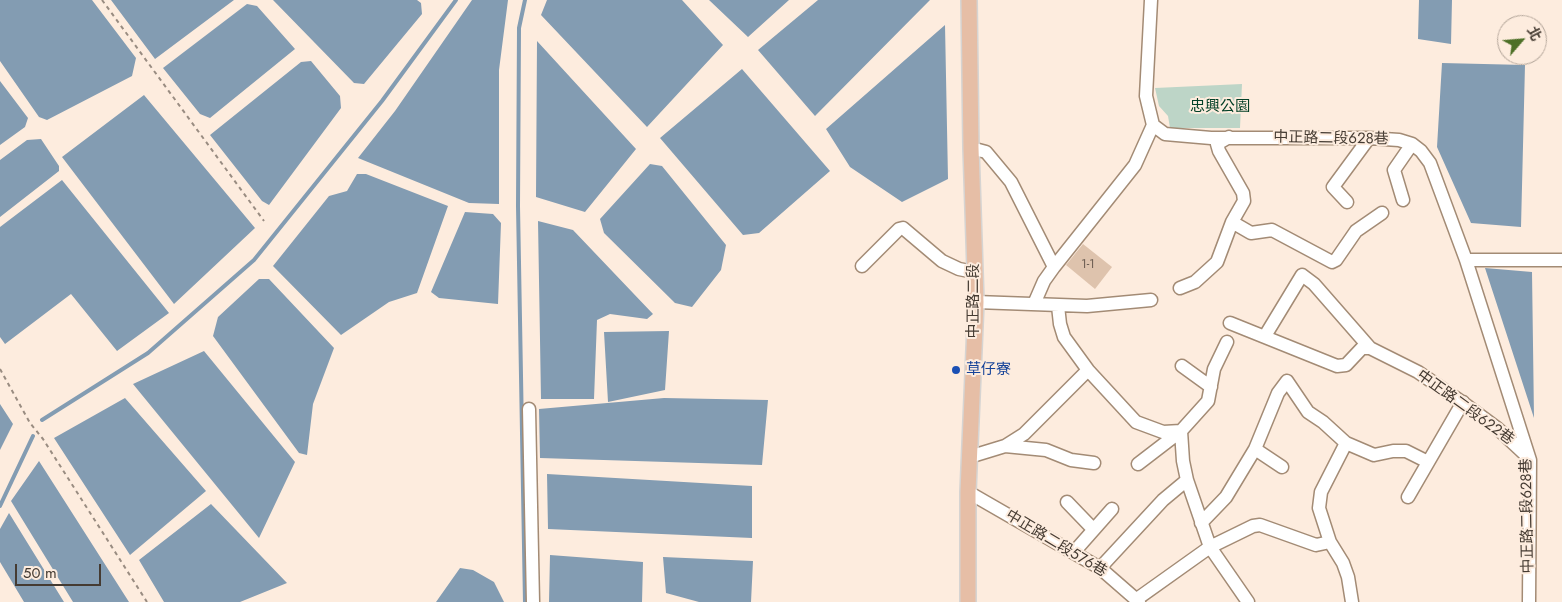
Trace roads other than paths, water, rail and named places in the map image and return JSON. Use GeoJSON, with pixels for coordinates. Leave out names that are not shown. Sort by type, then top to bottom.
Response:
{"type":"FeatureCollection","features":[{"type":"Feature","properties":{"kind":"main road","name":"中正路二段"},"geometry":{"type":"LineString","coordinates":[[968,602],[968,492],[976,302],[969,0]]}},
{"type":"Feature","properties":{"kind":"street"},"geometry":{"type":"LineString","coordinates":[[1034,304],[1044,281],[1054,267],[1135,165],[1153,125],[1146,96],[1151,0]]}},
{"type":"Feature","properties":{"kind":"street","name":"中正路二段628巷"},"geometry":{"type":"LineString","coordinates":[[1153,125],[1165,134],[1211,138],[1369,138],[1412,144],[1421,150],[1430,163],[1466,260],[1530,460],[1529,602]]}},
{"type":"Feature","properties":{"kind":"street"},"geometry":{"type":"LineString","coordinates":[[1180,288],[1195,282],[1214,266],[1244,197],[1217,144],[1229,138]]}},
{"type":"Feature","properties":{"kind":"street"},"geometry":{"type":"LineString","coordinates":[[1347,202],[1333,187],[1369,138]]}},
{"type":"Feature","properties":{"kind":"street"},"geometry":{"type":"LineString","coordinates":[[1403,200],[1394,170],[1412,144]]}},
{"type":"Feature","properties":{"kind":"street"},"geometry":{"type":"LineString","coordinates":[[971,148],[986,152],[1011,182],[1054,267]]}},
{"type":"Feature","properties":{"kind":"street"},"geometry":{"type":"LineString","coordinates":[[1232,222],[1250,233],[1272,230],[1332,262],[1336,260],[1356,232],[1382,213]]}},
{"type":"Feature","properties":{"kind":"street"},"geometry":{"type":"LineString","coordinates":[[862,266],[899,229],[903,228],[942,260],[959,269],[974,272]]}},
{"type":"Feature","properties":{"kind":"street"},"geometry":{"type":"LineString","coordinates":[[1466,260],[1562,260]]}},
{"type":"Feature","properties":{"kind":"street","name":"中正路二段622巷"},"geometry":{"type":"LineString","coordinates":[[1264,336],[1302,275],[1314,284],[1354,327],[1370,348],[1390,360],[1407,366],[1462,402],[1497,428],[1530,460]]}},
{"type":"Feature","properties":{"kind":"street"},"geometry":{"type":"LineString","coordinates":[[976,302],[1087,306],[1151,300]]}},
{"type":"Feature","properties":{"kind":"street"},"geometry":{"type":"LineString","coordinates":[[1058,306],[1062,332],[1088,370],[1140,425],[1163,432],[1182,431]]}},
{"type":"Feature","properties":{"kind":"street"},"geometry":{"type":"LineString","coordinates":[[1230,323],[1342,367],[1362,348],[1370,348]]}},
{"type":"Feature","properties":{"kind":"street"},"geometry":{"type":"LineString","coordinates":[[1138,464],[1182,431],[1196,412],[1206,404],[1214,369],[1227,342]]}},
{"type":"Feature","properties":{"kind":"street"},"geometry":{"type":"LineString","coordinates":[[1182,366],[1210,386]]}},
{"type":"Feature","properties":{"kind":"street"},"geometry":{"type":"LineString","coordinates":[[969,457],[1005,446],[1024,434],[1088,370]]}},
{"type":"Feature","properties":{"kind":"street"},"geometry":{"type":"LineString","coordinates":[[1201,522],[1226,497],[1255,449],[1278,393],[1287,382],[1308,412],[1346,443],[1374,456],[1393,451],[1406,451],[1426,461]]}},
{"type":"Feature","properties":{"kind":"street"},"geometry":{"type":"LineString","coordinates":[[1408,496],[1426,461],[1462,402]]}},
{"type":"Feature","properties":{"kind":"street"},"geometry":{"type":"LineString","coordinates":[[529,410],[533,602]]}},
{"type":"Feature","properties":{"kind":"street"},"geometry":{"type":"LineString","coordinates":[[1182,431],[1183,461],[1187,480],[1210,547],[1248,602]]}},
{"type":"Feature","properties":{"kind":"street"},"geometry":{"type":"LineString","coordinates":[[1346,443],[1321,492],[1319,500],[1330,542],[1343,563],[1351,590],[1352,602]]}},
{"type":"Feature","properties":{"kind":"street"},"geometry":{"type":"LineString","coordinates":[[1005,446],[1046,450],[1071,460],[1094,463]]}},
{"type":"Feature","properties":{"kind":"street"},"geometry":{"type":"LineString","coordinates":[[1255,449],[1282,467]]}},
{"type":"Feature","properties":{"kind":"street"},"geometry":{"type":"LineString","coordinates":[[1100,568],[1163,500],[1187,480]]}},
{"type":"Feature","properties":{"kind":"street","name":"中正路二段576巷"},"geometry":{"type":"LineString","coordinates":[[968,492],[1100,568],[1138,601]]}},
{"type":"Feature","properties":{"kind":"street"},"geometry":{"type":"LineString","coordinates":[[1067,502],[1093,529]]}},
{"type":"Feature","properties":{"kind":"street"},"geometry":{"type":"LineString","coordinates":[[1074,552],[1112,509]]}},
{"type":"Feature","properties":{"kind":"street"},"geometry":{"type":"LineString","coordinates":[[1138,601],[1210,547],[1253,526],[1260,525],[1316,545],[1330,542]]}},
{"type":"Feature","properties":{"kind":"water"},"geometry":{"type":"Polygon","coordinates":[[[0,0],[92,0],[136,58],[132,76],[47,120],[39,117],[0,61],[0,0]]]}},
{"type":"Feature","properties":{"kind":"water"},"geometry":{"type":"Polygon","coordinates":[[[111,0],[234,0],[155,59],[111,0]]]}},
{"type":"Feature","properties":{"kind":"water"},"geometry":{"type":"Polygon","coordinates":[[[273,0],[417,0],[421,3],[422,14],[364,84],[354,83],[273,0]]]}},
{"type":"Feature","properties":{"kind":"water"},"geometry":{"type":"Polygon","coordinates":[[[472,0],[508,0],[499,70],[499,204],[469,203],[358,158],[395,111],[472,0]]]}},
{"type":"Feature","properties":{"kind":"water"},"geometry":{"type":"Polygon","coordinates":[[[547,0],[682,0],[723,45],[647,127],[541,15],[547,0]]]}},
{"type":"Feature","properties":{"kind":"water"},"geometry":{"type":"Polygon","coordinates":[[[709,0],[789,0],[748,37],[709,0]]]}},
{"type":"Feature","properties":{"kind":"water"},"geometry":{"type":"Polygon","coordinates":[[[818,0],[930,0],[815,116],[758,50],[818,0]]]}},
{"type":"Feature","properties":{"kind":"water"},"geometry":{"type":"Polygon","coordinates":[[[1419,0],[1452,0],[1451,44],[1418,39],[1419,0]]]}},
{"type":"Feature","properties":{"kind":"water"},"geometry":{"type":"Polygon","coordinates":[[[247,4],[257,6],[295,49],[210,118],[200,114],[163,68],[247,4]]]}},
{"type":"Feature","properties":{"kind":"water"},"geometry":{"type":"Polygon","coordinates":[[[945,25],[948,179],[902,202],[850,167],[826,129],[945,25]]]}},
{"type":"Feature","properties":{"kind":"water"},"geometry":{"type":"Polygon","coordinates":[[[537,41],[636,149],[585,212],[536,197],[537,41]]]}},
{"type":"Feature","properties":{"kind":"water"},"geometry":{"type":"Polygon","coordinates":[[[311,61],[340,96],[341,108],[269,205],[262,201],[210,135],[301,62],[311,61]]]}},
{"type":"Feature","properties":{"kind":"water"},"geometry":{"type":"Polygon","coordinates":[[[1442,63],[1525,65],[1521,227],[1471,223],[1437,147],[1442,63]]]}},
{"type":"Feature","properties":{"kind":"water"},"geometry":{"type":"Polygon","coordinates":[[[742,69],[830,171],[759,233],[743,235],[660,138],[742,69]]]}},
{"type":"Feature","properties":{"kind":"water"},"geometry":{"type":"Polygon","coordinates":[[[0,81],[28,118],[25,127],[0,145],[0,81]]]}},
{"type":"Feature","properties":{"kind":"water"},"geometry":{"type":"Polygon","coordinates":[[[144,95],[255,228],[174,304],[62,157],[144,95]]]}},
{"type":"Feature","properties":{"kind":"water"},"geometry":{"type":"Polygon","coordinates":[[[41,139],[59,166],[59,171],[0,217],[0,160],[27,140],[41,139]]]}},
{"type":"Feature","properties":{"kind":"water"},"geometry":{"type":"Polygon","coordinates":[[[650,164],[662,166],[726,245],[721,270],[692,307],[675,303],[604,233],[600,219],[650,164]]]}},
{"type":"Feature","properties":{"kind":"water"},"geometry":{"type":"Polygon","coordinates":[[[357,174],[366,174],[448,206],[417,293],[389,302],[341,335],[273,266],[329,196],[347,191],[357,174]]]}},
{"type":"Feature","properties":{"kind":"water"},"geometry":{"type":"Polygon","coordinates":[[[62,180],[169,313],[117,351],[71,294],[5,344],[0,337],[0,227],[62,180]]]}},
{"type":"Feature","properties":{"kind":"water"},"geometry":{"type":"Polygon","coordinates":[[[465,212],[493,214],[501,223],[498,304],[439,298],[431,292],[465,212]]]}},
{"type":"Feature","properties":{"kind":"water"},"geometry":{"type":"Polygon","coordinates":[[[538,221],[573,230],[653,314],[647,319],[610,314],[597,320],[594,399],[541,399],[538,221]]]}},
{"type":"Feature","properties":{"kind":"water"},"geometry":{"type":"Polygon","coordinates":[[[1485,268],[1532,272],[1534,418],[1485,268]]]}},
{"type":"Feature","properties":{"kind":"water"},"geometry":{"type":"Polygon","coordinates":[[[259,279],[269,279],[334,348],[313,404],[307,455],[299,453],[213,336],[218,317],[259,279]]]}},
{"type":"Feature","properties":{"kind":"water"},"geometry":{"type":"Polygon","coordinates":[[[669,331],[665,390],[608,402],[604,332],[669,331]]]}},
{"type":"Feature","properties":{"kind":"water"},"geometry":{"type":"Polygon","coordinates":[[[204,351],[295,462],[259,538],[133,384],[204,351]]]}},
{"type":"Feature","properties":{"kind":"water"},"geometry":{"type":"Polygon","coordinates":[[[125,398],[206,491],[130,555],[54,438],[125,398]]]}},
{"type":"Feature","properties":{"kind":"water"},"geometry":{"type":"Polygon","coordinates":[[[664,398],[768,400],[762,465],[540,458],[539,409],[664,398]]]}},
{"type":"Feature","properties":{"kind":"water"},"geometry":{"type":"Polygon","coordinates":[[[0,404],[13,424],[0,450],[0,404]]]}},
{"type":"Feature","properties":{"kind":"water"},"geometry":{"type":"Polygon","coordinates":[[[39,461],[129,602],[73,602],[11,501],[39,461]]]}},
{"type":"Feature","properties":{"kind":"water"},"geometry":{"type":"Polygon","coordinates":[[[547,474],[752,486],[752,538],[548,529],[547,474]]]}},
{"type":"Feature","properties":{"kind":"water"},"geometry":{"type":"Polygon","coordinates":[[[211,504],[287,583],[240,602],[164,602],[139,560],[211,504]]]}},
{"type":"Feature","properties":{"kind":"water"},"geometry":{"type":"Polygon","coordinates":[[[9,513],[64,602],[24,602],[0,562],[0,529],[9,513]]]}},
{"type":"Feature","properties":{"kind":"water"},"geometry":{"type":"Polygon","coordinates":[[[550,555],[643,562],[642,602],[549,602],[550,555]]]}},
{"type":"Feature","properties":{"kind":"water"},"geometry":{"type":"Polygon","coordinates":[[[663,557],[753,561],[751,602],[699,602],[666,593],[663,557]]]}},
{"type":"Feature","properties":{"kind":"water"},"geometry":{"type":"Polygon","coordinates":[[[460,568],[473,570],[494,582],[504,602],[436,602],[460,568]]]}},
{"type":"Feature","properties":{"kind":"waterway"},"geometry":{"type":"LineString","coordinates":[[42,420],[148,353],[254,260],[382,101],[456,0]]}},
{"type":"Feature","properties":{"kind":"waterway"},"geometry":{"type":"LineString","coordinates":[[525,0],[519,28],[518,206],[525,602]]}},
{"type":"Feature","properties":{"kind":"waterway"},"geometry":{"type":"LineString","coordinates":[[0,506],[33,436]]}},
{"type":"Feature","properties":{"kind":"place","name":"草仔寮"},"geometry":{"type":"Point","coordinates":[956,370]}},
{"type":"Feature","properties":{"kind":"park label","name":"忠興公園"},"geometry":{"type":"Point","coordinates":[1220,107]}}]}
